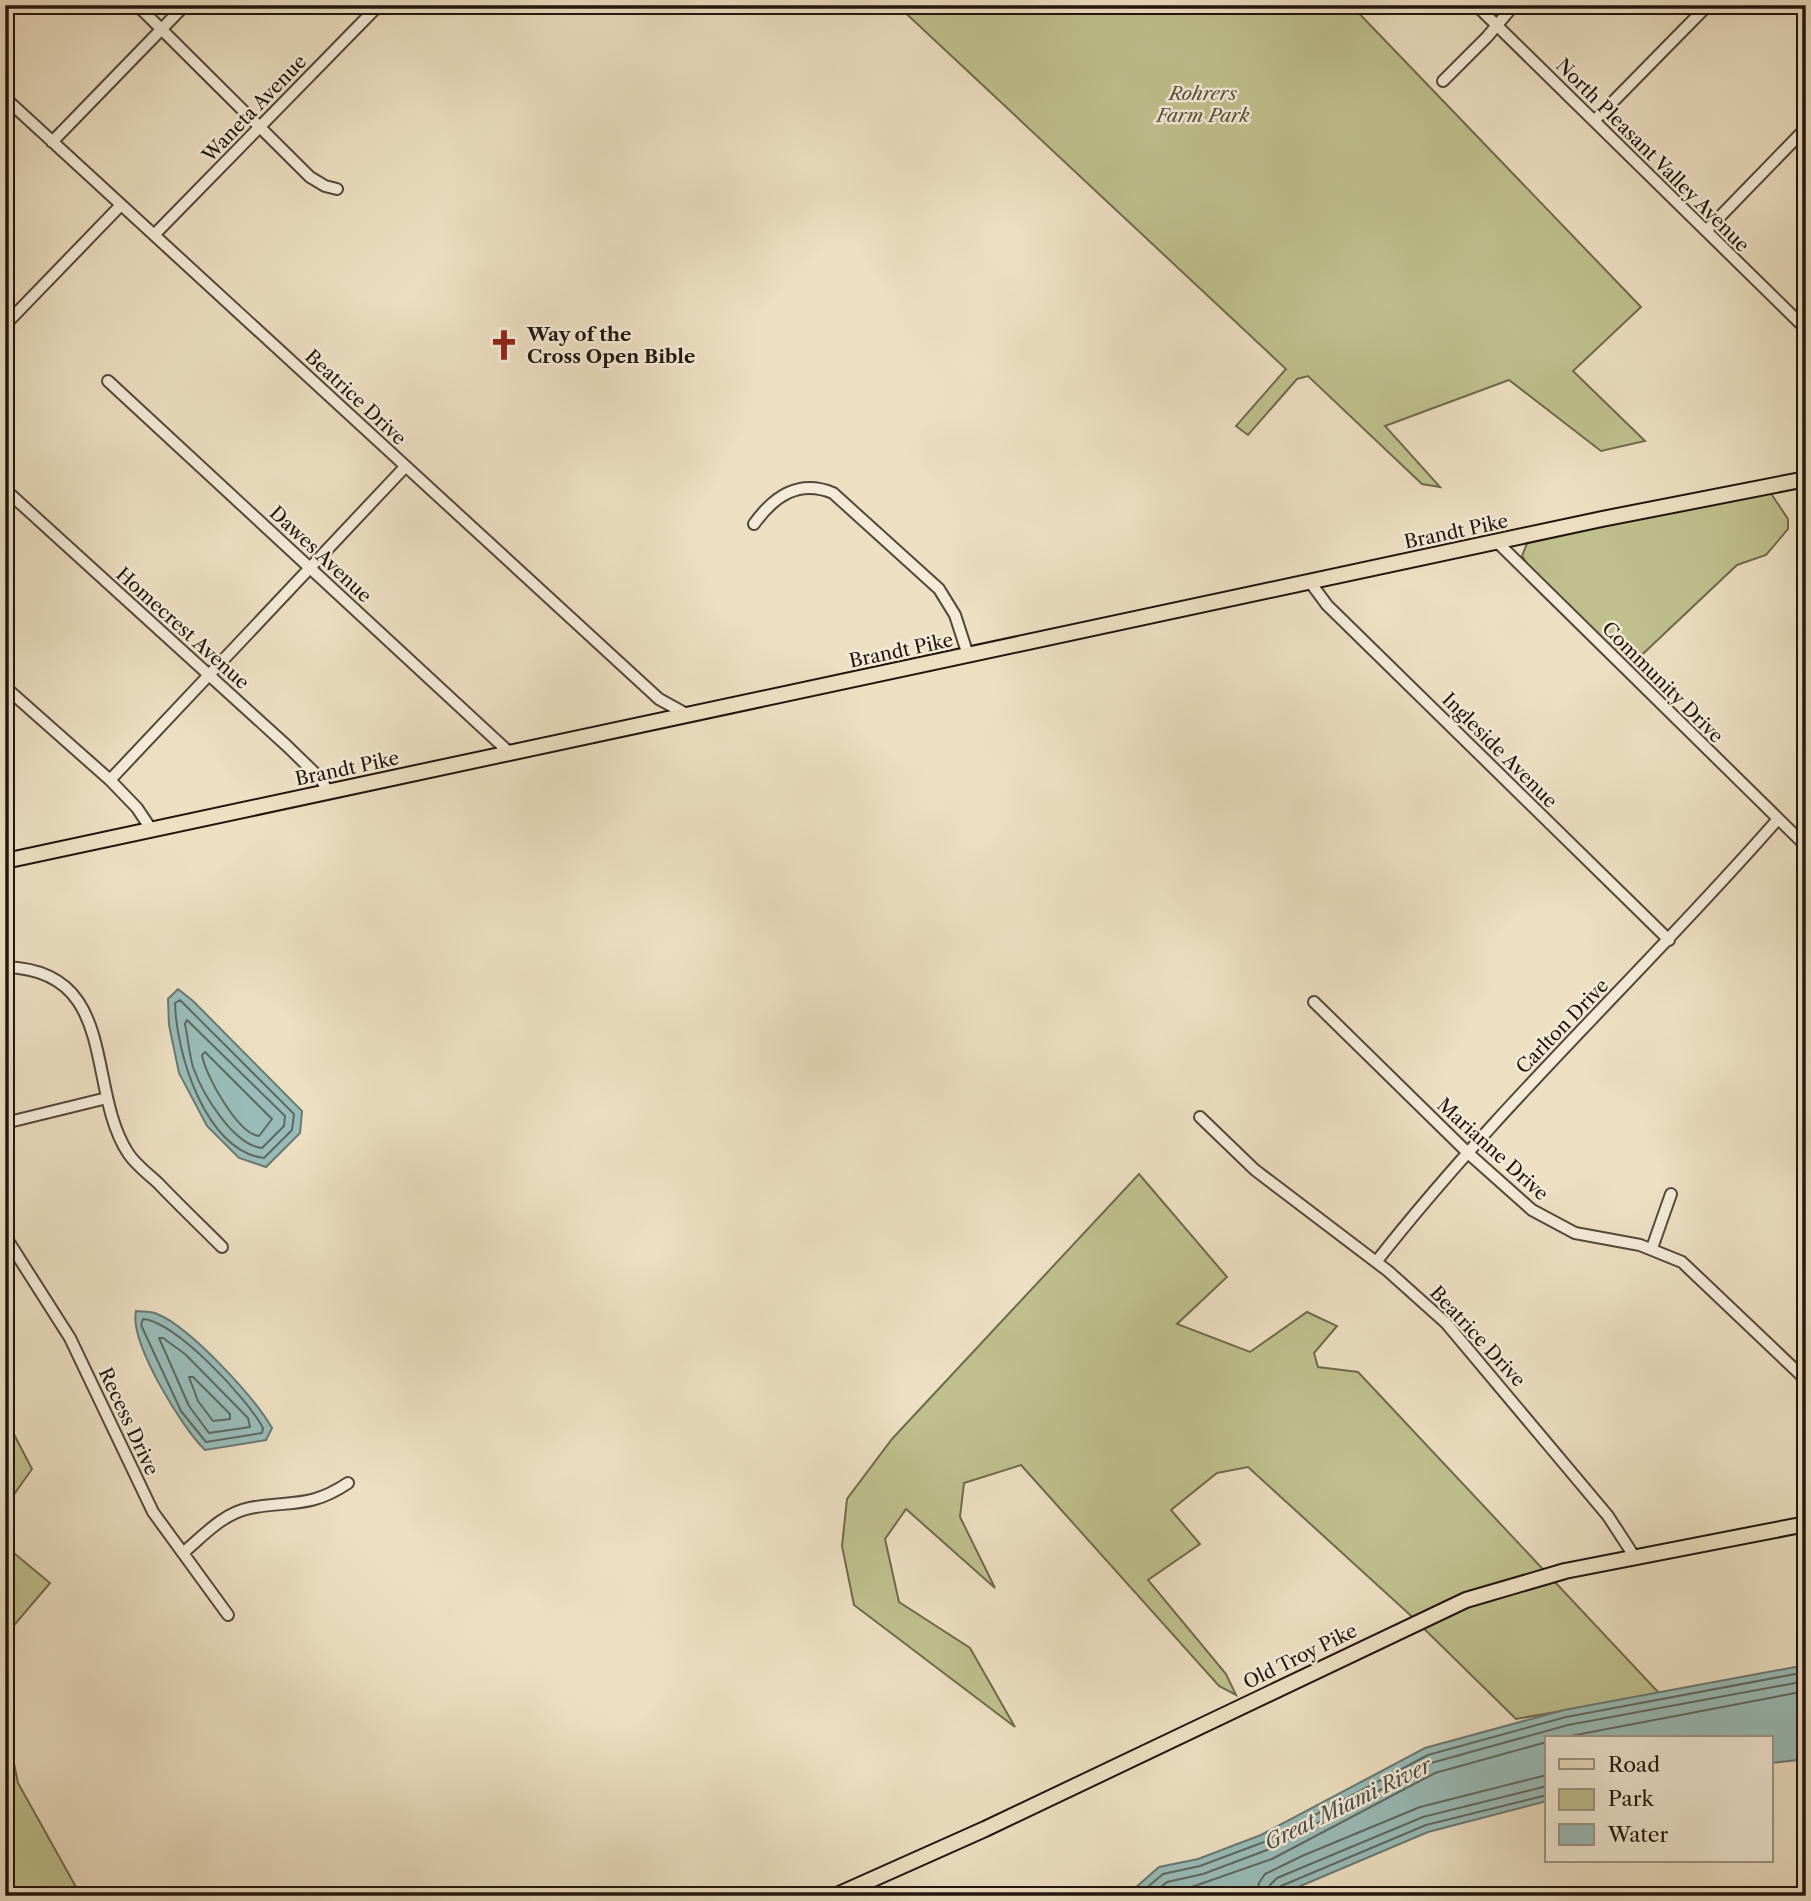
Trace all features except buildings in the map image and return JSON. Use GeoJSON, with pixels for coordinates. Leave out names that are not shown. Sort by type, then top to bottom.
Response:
{"type":"FeatureCollection","features":[{"type":"Feature","properties":{"kind":"main road","name":"Brandt Pike"},"geometry":{"type":"LineString","coordinates":[[5,861],[1497,542],[1806,479]]}},
{"type":"Feature","properties":{"kind":"main road","name":"Old Troy Pike"},"geometry":{"type":"LineString","coordinates":[[835,1896],[985,1829],[1466,1600],[1524,1581],[1634,1556],[1806,1524]]}},
{"type":"Feature","properties":{"kind":"street"},"geometry":{"type":"LineString","coordinates":[[137,5],[310,177],[325,186],[337,189]]}},
{"type":"Feature","properties":{"kind":"street"},"geometry":{"type":"LineString","coordinates":[[52,142],[185,5]]}},
{"type":"Feature","properties":{"kind":"street","name":"Waneta Avenue"},"geometry":{"type":"LineString","coordinates":[[154,235],[379,5]]}},
{"type":"Feature","properties":{"kind":"street","name":"North Pleasant Valley Avenue"},"geometry":{"type":"LineString","coordinates":[[1476,5],[1806,329]]}},
{"type":"Feature","properties":{"kind":"street"},"geometry":{"type":"LineString","coordinates":[[1443,81],[1487,37],[1514,5]]}},
{"type":"Feature","properties":{"kind":"street"},"geometry":{"type":"LineString","coordinates":[[1594,121],[1708,5]]}},
{"type":"Feature","properties":{"kind":"street","name":"Beatrice Drive"},"geometry":{"type":"LineString","coordinates":[[5,98],[659,699],[688,715]]}},
{"type":"Feature","properties":{"kind":"street"},"geometry":{"type":"LineString","coordinates":[[1706,231],[1806,128]]}},
{"type":"Feature","properties":{"kind":"street"},"geometry":{"type":"LineString","coordinates":[[5,324],[121,205]]}},
{"type":"Feature","properties":{"kind":"street","name":"Dawes Avenue"},"geometry":{"type":"LineString","coordinates":[[108,381],[510,753]]}},
{"type":"Feature","properties":{"kind":"street"},"geometry":{"type":"LineString","coordinates":[[110,780],[405,467]]}},
{"type":"Feature","properties":{"kind":"street"},"geometry":{"type":"LineString","coordinates":[[754,524],[771,504],[793,490],[810,487],[833,493],[939,589],[955,615],[968,655]]}},
{"type":"Feature","properties":{"kind":"street","name":"Homecrest Avenue"},"geometry":{"type":"LineString","coordinates":[[10,494],[312,769],[328,792]]}},
{"type":"Feature","properties":{"kind":"street","name":"Community Drive"},"geometry":{"type":"LineString","coordinates":[[1497,542],[1806,846]]}},
{"type":"Feature","properties":{"kind":"street","name":"Ingleside Avenue"},"geometry":{"type":"LineString","coordinates":[[1310,582],[1327,605],[1669,940]]}},
{"type":"Feature","properties":{"kind":"street"},"geometry":{"type":"LineString","coordinates":[[5,687],[110,780],[137,808],[151,829]]}},
{"type":"Feature","properties":{"kind":"street","name":"Carlton Drive"},"geometry":{"type":"LineString","coordinates":[[1376,1262],[1468,1153],[1669,940],[1778,819]]}},
{"type":"Feature","properties":{"kind":"street"},"geometry":{"type":"LineString","coordinates":[[5,967],[24,968],[55,980],[82,1004],[98,1042],[113,1126],[129,1155],[222,1247]]}},
{"type":"Feature","properties":{"kind":"street","name":"Marianne Drive"},"geometry":{"type":"LineString","coordinates":[[1314,1002],[1468,1153],[1532,1210],[1559,1227],[1652,1248],[1682,1262],[1804,1378]]}},
{"type":"Feature","properties":{"kind":"street"},"geometry":{"type":"LineString","coordinates":[[5,1123],[107,1098]]}},
{"type":"Feature","properties":{"kind":"street","name":"Beatrice Drive"},"geometry":{"type":"LineString","coordinates":[[1200,1117],[1265,1178],[1419,1297],[1475,1355],[1608,1516],[1634,1556]]}},
{"type":"Feature","properties":{"kind":"street"},"geometry":{"type":"LineString","coordinates":[[1652,1248],[1671,1194]]}},
{"type":"Feature","properties":{"kind":"street","name":"Recess Drive"},"geometry":{"type":"LineString","coordinates":[[5,1236],[70,1338],[153,1512],[228,1615]]}},
{"type":"Feature","properties":{"kind":"street"},"geometry":{"type":"LineString","coordinates":[[183,1553],[225,1518],[248,1508],[326,1498],[348,1483]]}},
{"type":"Feature","properties":{"kind":"green space","name":"Rohrers Farm Park"},"geometry":{"type":"Polygon","coordinates":[[[897,5],[1351,5],[1641,307],[1573,371],[1645,441],[1601,451],[1509,380],[1385,426],[1440,487],[1422,484],[1308,376],[1297,379],[1248,435],[1236,426],[1286,369],[897,5]]]}},
{"type":"Feature","properties":{"kind":"green space"},"geometry":{"type":"Polygon","coordinates":[[[1768,489],[1788,519],[1788,529],[1766,555],[1737,565],[1630,666],[1533,572],[1522,556],[1528,541],[1768,489]]]}},
{"type":"Feature","properties":{"kind":"green space"},"geometry":{"type":"Polygon","coordinates":[[[1139,1174],[1227,1277],[1177,1324],[1250,1352],[1307,1312],[1337,1326],[1314,1353],[1318,1367],[1358,1372],[1660,1694],[1516,1719],[1408,1613],[1248,1467],[1217,1473],[1171,1510],[1200,1544],[1148,1580],[1226,1674],[1236,1695],[1219,1686],[1021,1465],[964,1483],[960,1517],[995,1588],[906,1509],[885,1539],[899,1602],[970,1648],[1015,1727],[854,1605],[842,1546],[847,1499],[892,1439],[1139,1174]]]}},
{"type":"Feature","properties":{"kind":"green space"},"geometry":{"type":"Polygon","coordinates":[[[5,1417],[32,1469],[5,1507],[5,1417]]]}},
{"type":"Feature","properties":{"kind":"green space"},"geometry":{"type":"Polygon","coordinates":[[[5,1549],[9,1549],[50,1583],[9,1631],[13,1705],[9,1739],[18,1783],[81,1896],[5,1896],[5,1549]]]}},
{"type":"Feature","properties":{"kind":"water"},"geometry":{"type":"Polygon","coordinates":[[[178,989],[302,1111],[300,1133],[266,1167],[239,1158],[207,1126],[179,1073],[169,1025],[168,999],[178,989]]]}},
{"type":"Feature","properties":{"kind":"water"},"geometry":{"type":"Polygon","coordinates":[[[136,1311],[155,1313],[171,1321],[221,1365],[252,1399],[272,1428],[266,1440],[205,1450],[171,1405],[159,1384],[141,1343],[136,1325],[136,1311]]]}},
{"type":"Feature","properties":{"kind":"water","name":"Great Miami River"},"geometry":{"type":"Polygon","coordinates":[[[1806,1665],[1806,1759],[1772,1763],[1772,1736],[1545,1736],[1545,1802],[1428,1832],[1277,1896],[1126,1896],[1159,1867],[1198,1859],[1261,1835],[1425,1748],[1564,1710],[1806,1665]]]}},
{"type":"Feature","properties":{"kind":"place","name":"Way of the Cross Open Bible"},"geometry":{"type":"Point","coordinates":[504,345]}}]}
